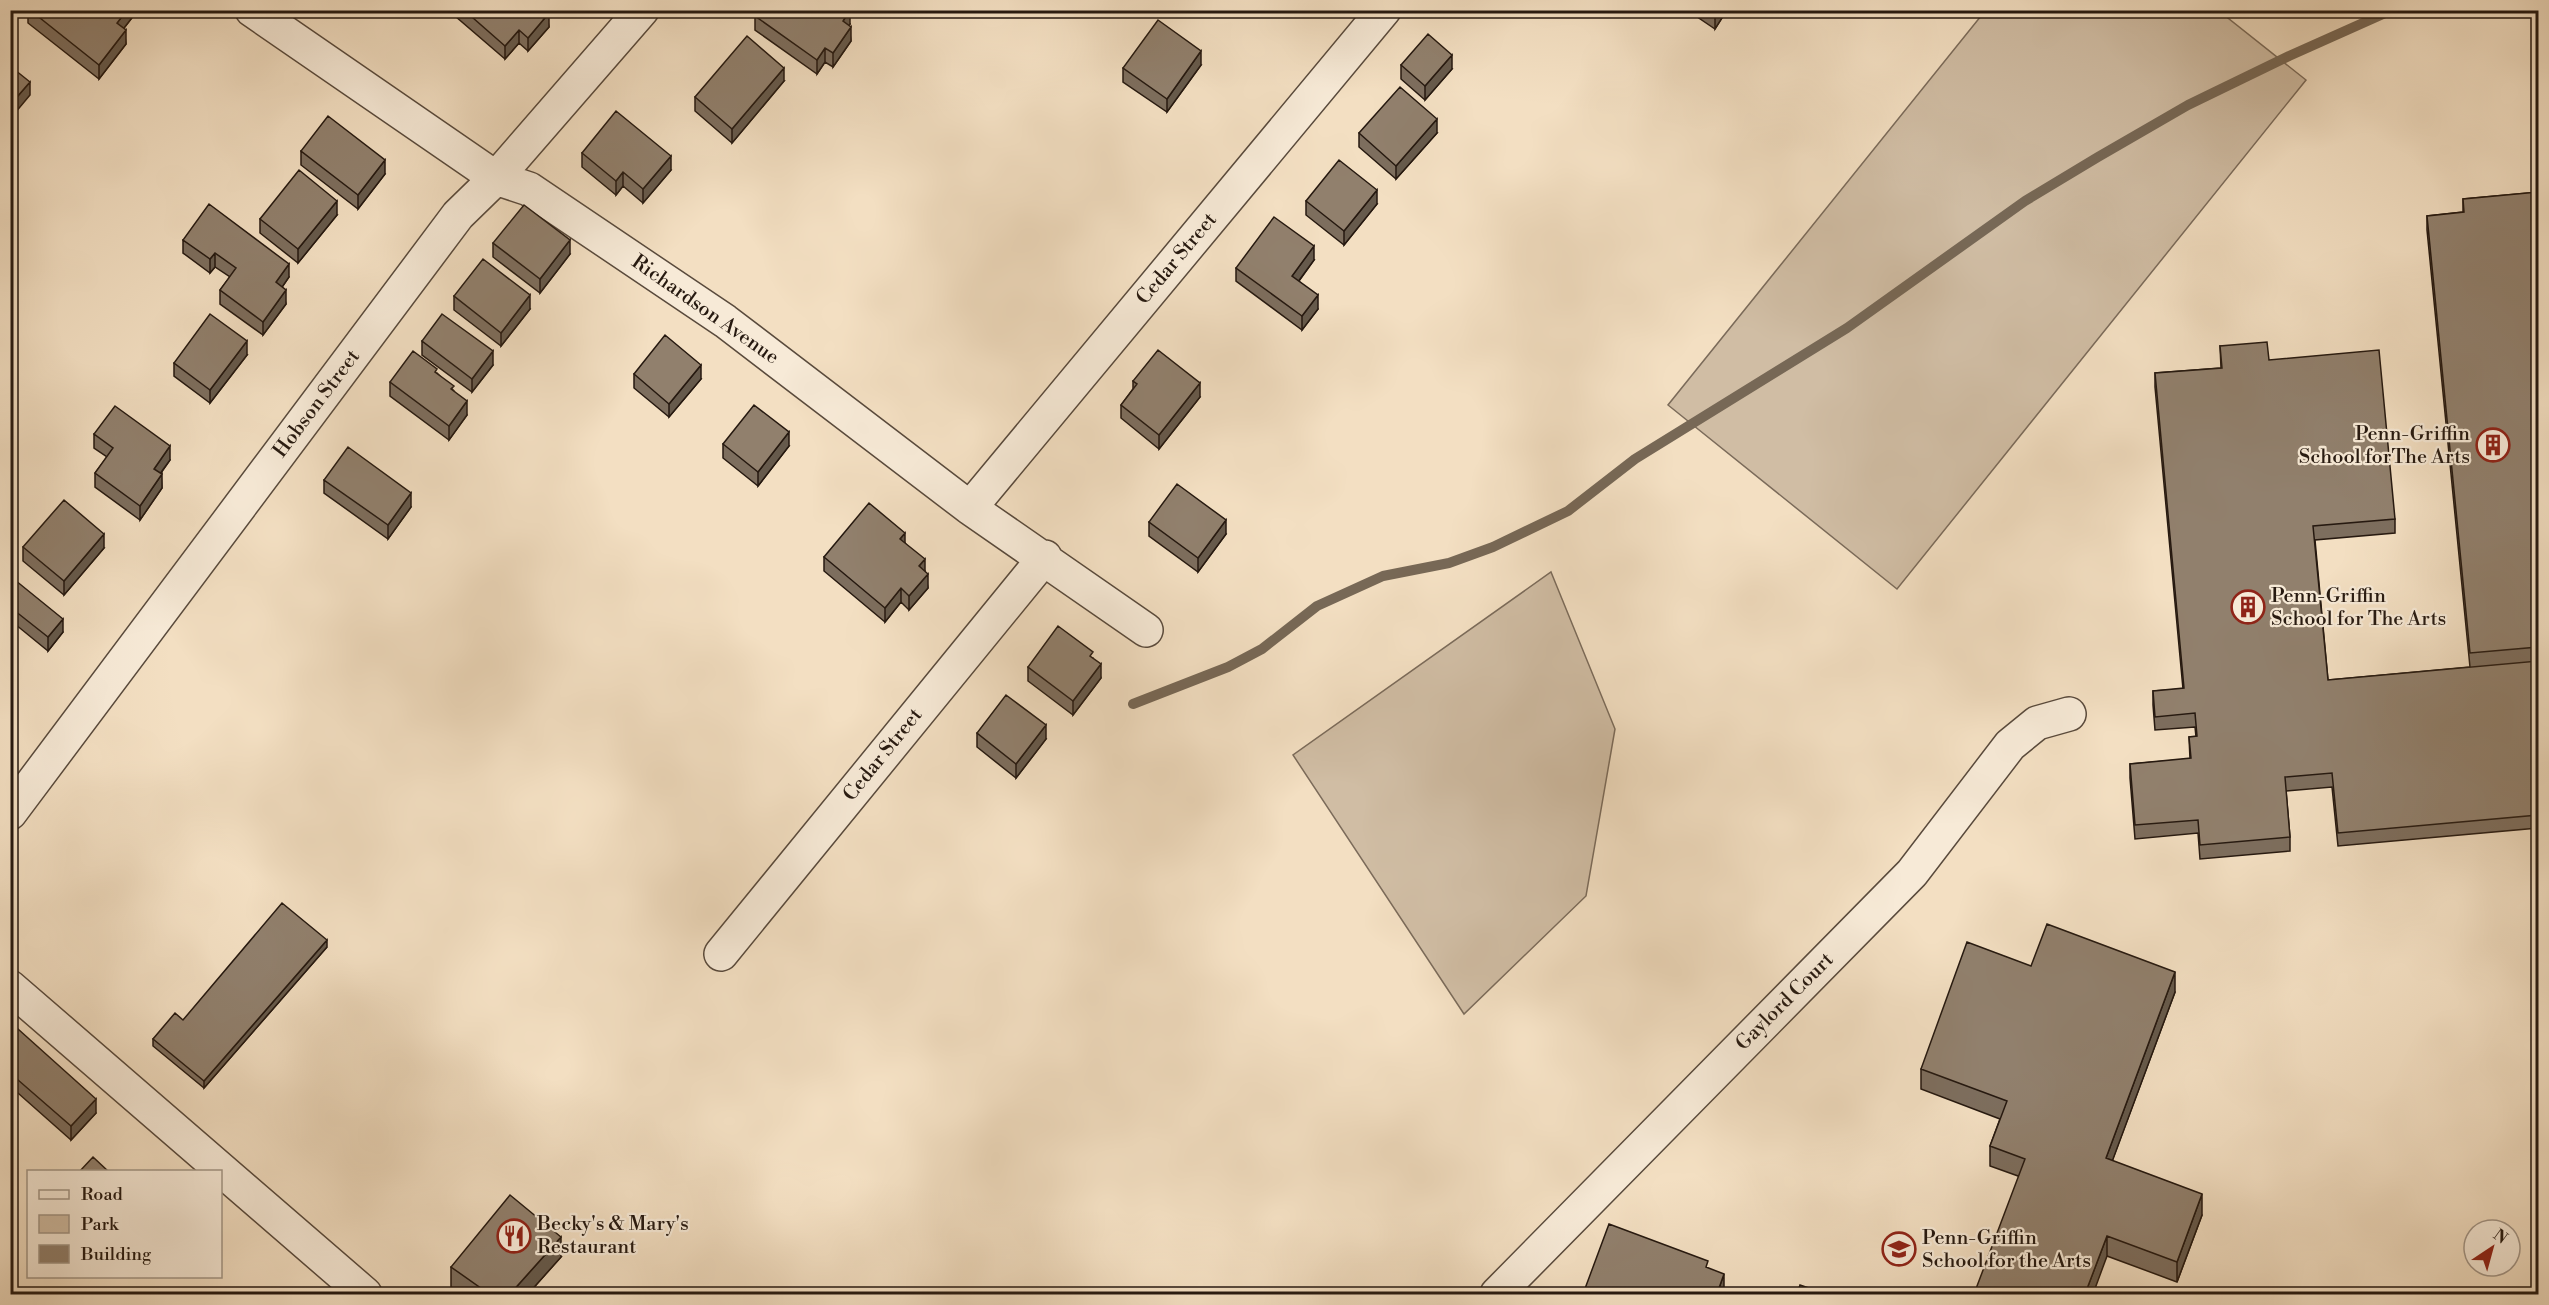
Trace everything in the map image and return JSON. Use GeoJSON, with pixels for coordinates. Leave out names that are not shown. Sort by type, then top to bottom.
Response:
{"type":"FeatureCollection","features":[{"type":"Feature","properties":{"kind":"street","name":"Richardson Avenue"},"geometry":{"type":"LineString","coordinates":[[252,10],[496,178],[529,189],[725,321],[970,507],[1045,557],[1146,630]]}},
{"type":"Feature","properties":{"kind":"street","name":"Hobson Street"},"geometry":{"type":"LineString","coordinates":[[10,813],[458,214],[496,178],[642,10]]}},
{"type":"Feature","properties":{"kind":"street","name":"Cedar Street"},"geometry":{"type":"LineString","coordinates":[[970,507],[1384,10]]}},
{"type":"Feature","properties":{"kind":"street","name":"Cedar Street"},"geometry":{"type":"LineString","coordinates":[[722,954],[1045,557]]}},
{"type":"Feature","properties":{"kind":"street","name":"Gaylord Court"},"geometry":{"type":"LineString","coordinates":[[1497,1294],[1912,873],[2010,745],[2037,723],[2069,714]]}},
{"type":"Feature","properties":{"kind":"street"},"geometry":{"type":"LineString","coordinates":[[10,987],[222,1170]]}},
{"type":"Feature","properties":{"kind":"street"},"geometry":{"type":"LineString","coordinates":[[222,1170],[365,1294]]}},
{"type":"Feature","properties":{"kind":"green space"},"geometry":{"type":"Polygon","coordinates":[[[1985,11],[2219,11],[2306,80],[1897,589],[1668,405],[1985,11]]]}},
{"type":"Feature","properties":{"kind":"green space"},"geometry":{"type":"Polygon","coordinates":[[[1551,572],[1615,729],[1586,896],[1464,1014],[1293,755],[1551,572]]]}},
{"type":"Feature","properties":{"kind":"building"},"geometry":{"type":"Polygon","coordinates":[[[30,10],[127,10],[117,23],[126,30],[99,65],[30,10]]]}},
{"type":"Feature","properties":{"kind":"building"},"geometry":{"type":"Polygon","coordinates":[[[464,10],[546,10],[549,13],[528,38],[519,30],[505,46],[464,10]]]}},
{"type":"Feature","properties":{"kind":"building"},"geometry":{"type":"Polygon","coordinates":[[[759,10],[850,10],[843,21],[851,27],[833,53],[825,48],[817,60],[755,16],[759,10]]]}},
{"type":"Feature","properties":{"kind":"building"},"geometry":{"type":"Polygon","coordinates":[[[1158,20],[1201,51],[1167,99],[1123,68],[1158,20]]]}},
{"type":"Feature","properties":{"kind":"building"},"geometry":{"type":"Polygon","coordinates":[[[1428,34],[1452,55],[1425,86],[1401,65],[1428,34]]]}},
{"type":"Feature","properties":{"kind":"building"},"geometry":{"type":"Polygon","coordinates":[[[747,36],[784,68],[732,129],[695,97],[747,36]]]}},
{"type":"Feature","properties":{"kind":"building"},"geometry":{"type":"Polygon","coordinates":[[[10,66],[30,82],[10,105],[10,66]]]}},
{"type":"Feature","properties":{"kind":"building"},"geometry":{"type":"Polygon","coordinates":[[[1400,87],[1437,119],[1396,166],[1359,133],[1400,87]]]}},
{"type":"Feature","properties":{"kind":"building"},"geometry":{"type":"Polygon","coordinates":[[[616,111],[671,156],[643,189],[623,172],[616,181],[582,153],[616,111]]]}},
{"type":"Feature","properties":{"kind":"building"},"geometry":{"type":"Polygon","coordinates":[[[328,116],[385,160],[358,195],[301,151],[328,116]]]}},
{"type":"Feature","properties":{"kind":"building"},"geometry":{"type":"Polygon","coordinates":[[[1339,160],[1377,190],[1344,231],[1306,201],[1339,160]]]}},
{"type":"Feature","properties":{"kind":"building"},"geometry":{"type":"Polygon","coordinates":[[[299,170],[337,201],[298,249],[260,219],[299,170]]]}},
{"type":"Feature","properties":{"kind":"building","name":"Penn-Griffin School forThe Arts"},"geometry":{"type":"Polygon","coordinates":[[[2538,192],[2538,647],[2470,653],[2427,216],[2464,212],[2463,199],[2538,192]]]}},
{"type":"Feature","properties":{"kind":"building"},"geometry":{"type":"Polygon","coordinates":[[[209,204],[289,264],[276,282],[286,290],[263,322],[220,290],[236,268],[215,253],[210,259],[183,240],[209,204]]]}},
{"type":"Feature","properties":{"kind":"building"},"geometry":{"type":"Polygon","coordinates":[[[524,205],[570,240],[540,279],[493,243],[524,205]]]}},
{"type":"Feature","properties":{"kind":"building"},"geometry":{"type":"Polygon","coordinates":[[[1274,217],[1314,246],[1292,276],[1318,295],[1302,316],[1236,268],[1274,217]]]}},
{"type":"Feature","properties":{"kind":"building"},"geometry":{"type":"Polygon","coordinates":[[[483,259],[530,295],[501,333],[454,296],[483,259]]]}},
{"type":"Feature","properties":{"kind":"building"},"geometry":{"type":"Polygon","coordinates":[[[210,314],[247,341],[210,390],[174,363],[210,314]]]}},
{"type":"Feature","properties":{"kind":"building"},"geometry":{"type":"Polygon","coordinates":[[[442,314],[493,351],[472,379],[422,341],[442,314]]]}},
{"type":"Feature","properties":{"kind":"building"},"geometry":{"type":"Polygon","coordinates":[[[665,335],[701,365],[669,404],[634,374],[665,335]]]}},
{"type":"Feature","properties":{"kind":"building","name":"Penn-Griffin School for The Arts"},"geometry":{"type":"Polygon","coordinates":[[[2267,342],[2269,360],[2379,350],[2395,519],[2313,526],[2328,680],[2538,661],[2538,815],[2338,833],[2332,773],[2285,777],[2290,837],[2200,845],[2198,820],[2135,825],[2130,764],[2191,758],[2189,737],[2197,736],[2195,713],[2155,717],[2153,691],[2184,688],[2155,373],[2222,368],[2220,346],[2267,342]]]}},
{"type":"Feature","properties":{"kind":"building"},"geometry":{"type":"Polygon","coordinates":[[[1158,350],[1200,383],[1159,435],[1121,405],[1137,384],[1133,381],[1158,350]]]}},
{"type":"Feature","properties":{"kind":"building"},"geometry":{"type":"Polygon","coordinates":[[[413,351],[437,369],[435,372],[454,386],[451,389],[467,401],[449,426],[390,382],[413,351]]]}},
{"type":"Feature","properties":{"kind":"building"},"geometry":{"type":"Polygon","coordinates":[[[754,405],[789,432],[758,472],[723,444],[754,405]]]}},
{"type":"Feature","properties":{"kind":"building"},"geometry":{"type":"Polygon","coordinates":[[[115,406],[170,446],[154,469],[162,474],[140,506],[95,473],[113,448],[94,434],[115,406]]]}},
{"type":"Feature","properties":{"kind":"building"},"geometry":{"type":"Polygon","coordinates":[[[348,447],[411,493],[388,525],[324,480],[348,447]]]}},
{"type":"Feature","properties":{"kind":"building"},"geometry":{"type":"Polygon","coordinates":[[[1177,484],[1226,520],[1198,558],[1149,522],[1177,484]]]}},
{"type":"Feature","properties":{"kind":"building"},"geometry":{"type":"Polygon","coordinates":[[[64,500],[104,534],[64,581],[23,547],[64,500]]]}},
{"type":"Feature","properties":{"kind":"building"},"geometry":{"type":"Polygon","coordinates":[[[869,503],[905,533],[900,539],[925,559],[919,566],[928,574],[909,596],[901,588],[885,608],[824,557],[869,503]]]}},
{"type":"Feature","properties":{"kind":"building"},"geometry":{"type":"Polygon","coordinates":[[[10,576],[63,619],[48,637],[10,607],[10,576]]]}},
{"type":"Feature","properties":{"kind":"building"},"geometry":{"type":"Polygon","coordinates":[[[1058,626],[1093,652],[1090,656],[1101,664],[1073,701],[1028,667],[1058,626]]]}},
{"type":"Feature","properties":{"kind":"building"},"geometry":{"type":"Polygon","coordinates":[[[1006,695],[1046,725],[1016,764],[977,733],[1006,695]]]}},
{"type":"Feature","properties":{"kind":"building"},"geometry":{"type":"Polygon","coordinates":[[[282,903],[327,940],[204,1081],[153,1039],[175,1013],[183,1020],[282,903]]]}},
{"type":"Feature","properties":{"kind":"building"},"geometry":{"type":"Polygon","coordinates":[[[2047,924],[2175,972],[2106,1158],[2202,1194],[2177,1262],[2107,1236],[2085,1294],[1974,1294],[2025,1159],[1990,1146],[2007,1101],[1921,1069],[1967,942],[2031,966],[2047,924]]]}},
{"type":"Feature","properties":{"kind":"building"},"geometry":{"type":"Polygon","coordinates":[[[18,1029],[96,1099],[71,1126],[10,1073],[10,1037],[18,1029]]]}},
{"type":"Feature","properties":{"kind":"building"},"geometry":{"type":"Polygon","coordinates":[[[93,1157],[107,1170],[81,1170],[93,1157]]]}},
{"type":"Feature","properties":{"kind":"building","name":"Becky's & Mary's Restaurant"},"geometry":{"type":"Polygon","coordinates":[[[510,1195],[561,1237],[510,1294],[478,1294],[482,1289],[451,1267],[510,1195]]]}},
{"type":"Feature","properties":{"kind":"building"},"geometry":{"type":"Polygon","coordinates":[[[1609,1224],[1708,1261],[1706,1267],[1724,1274],[1719,1288],[1735,1294],[1583,1294],[1609,1224]]]}},
{"type":"Feature","properties":{"kind":"building"},"geometry":{"type":"Polygon","coordinates":[[[1800,1285],[1826,1294],[1797,1294],[1800,1285]]]}},
{"type":"Feature","properties":{"kind":"waterway"},"geometry":{"type":"LineString","coordinates":[[1133,704],[1228,667],[1262,649],[1317,606],[1383,576],[1449,563],[1493,547],[1568,511],[1635,459],[1847,328],[2025,201],[2188,105],[2392,10]]}},
{"type":"Feature","properties":{"kind":"place","name":"Penn-Griffin School forThe Arts"},"geometry":{"type":"Point","coordinates":[2493,445]}},
{"type":"Feature","properties":{"kind":"place","name":"Penn-Griffin School for The Arts"},"geometry":{"type":"Point","coordinates":[2248,607]}},
{"type":"Feature","properties":{"kind":"place","name":"Becky's & Mary's Restaurant"},"geometry":{"type":"Point","coordinates":[514,1236]}},
{"type":"Feature","properties":{"kind":"place","name":"Penn-Griffin School for the Arts"},"geometry":{"type":"Point","coordinates":[1899,1249]}}]}
